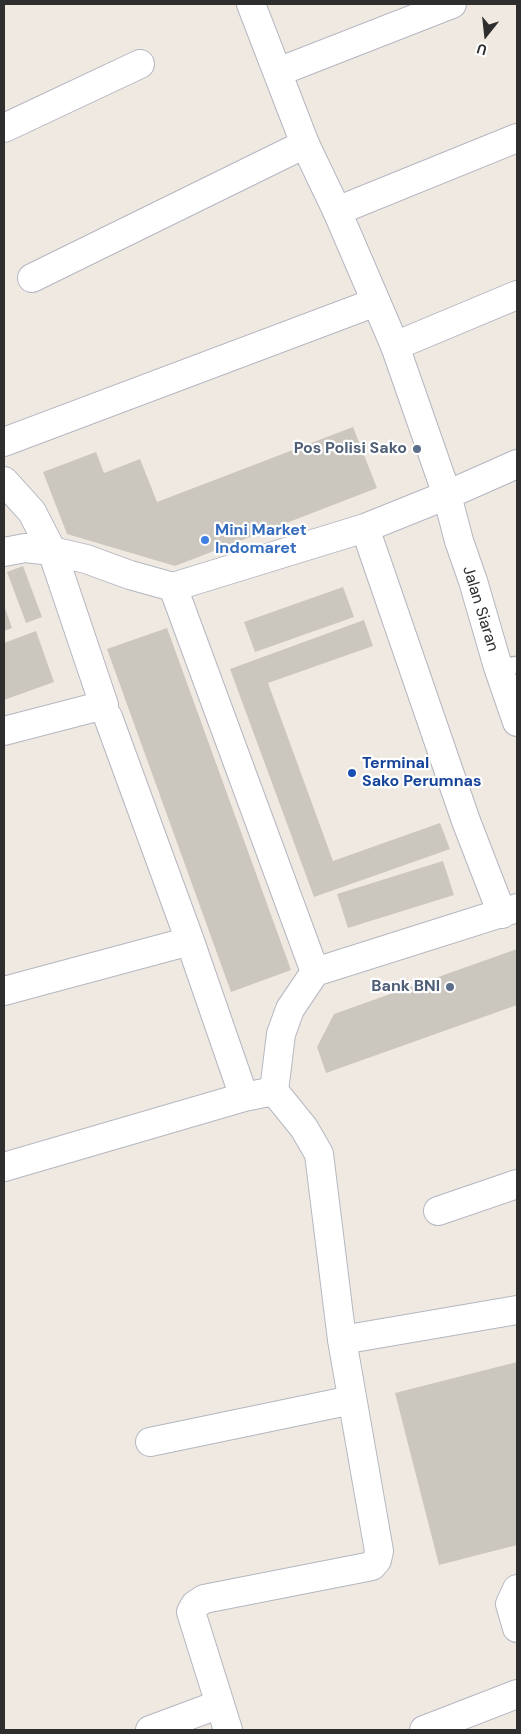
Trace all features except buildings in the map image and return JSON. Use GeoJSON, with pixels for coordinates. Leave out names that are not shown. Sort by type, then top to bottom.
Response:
{"type":"FeatureCollection","features":[{"type":"Feature","properties":{"kind":"street","name":"Jalan Siaran"},"geometry":{"type":"LineString","coordinates":[[251,4],[305,144],[337,211],[395,346],[447,495],[459,541],[473,581],[508,666],[517,722]]}},
{"type":"Feature","properties":{"kind":"street"},"geometry":{"type":"LineString","coordinates":[[278,72],[438,6]]}},
{"type":"Feature","properties":{"kind":"street"},"geometry":{"type":"LineString","coordinates":[[4,128],[140,64]]}},
{"type":"Feature","properties":{"kind":"street"},"geometry":{"type":"LineString","coordinates":[[337,211],[517,138]]}},
{"type":"Feature","properties":{"kind":"street"},"geometry":{"type":"LineString","coordinates":[[32,278],[305,144]]}},
{"type":"Feature","properties":{"kind":"street"},"geometry":{"type":"LineString","coordinates":[[395,346],[517,295]]}},
{"type":"Feature","properties":{"kind":"street"},"geometry":{"type":"LineString","coordinates":[[4,442],[376,302]]}},
{"type":"Feature","properties":{"kind":"street"},"geometry":{"type":"LineString","coordinates":[[4,552],[25,548],[52,551],[86,559],[173,587],[365,528],[517,464]]}},
{"type":"Feature","properties":{"kind":"street"},"geometry":{"type":"LineString","coordinates":[[4,481],[32,512],[52,551],[104,705],[4,731]]}},
{"type":"Feature","properties":{"kind":"street"},"geometry":{"type":"LineString","coordinates":[[228,1730],[191,1612],[195,1605],[204,1599],[372,1566],[377,1560],[379,1551],[342,1340],[319,1154],[304,1128],[274,1091],[280,1034],[290,1009],[315,972],[510,911],[466,821],[365,528]]}},
{"type":"Feature","properties":{"kind":"street"},"geometry":{"type":"LineString","coordinates":[[173,587],[315,972]]}},
{"type":"Feature","properties":{"kind":"street"},"geometry":{"type":"LineString","coordinates":[[108,717],[190,941],[244,1097]]}},
{"type":"Feature","properties":{"kind":"street"},"geometry":{"type":"LineString","coordinates":[[4,991],[190,941]]}},
{"type":"Feature","properties":{"kind":"street"},"geometry":{"type":"LineString","coordinates":[[4,1167],[244,1097],[274,1091]]}},
{"type":"Feature","properties":{"kind":"street"},"geometry":{"type":"LineString","coordinates":[[438,1211],[517,1184]]}},
{"type":"Feature","properties":{"kind":"street"},"geometry":{"type":"LineString","coordinates":[[342,1340],[517,1310]]}},
{"type":"Feature","properties":{"kind":"street"},"geometry":{"type":"LineString","coordinates":[[150,1442],[352,1400]]}},
{"type":"Feature","properties":{"kind":"street"},"geometry":{"type":"LineString","coordinates":[[517,1590],[510,1604],[517,1628]]}},
{"type":"Feature","properties":{"kind":"street"},"geometry":{"type":"LineString","coordinates":[[424,1730],[517,1694]]}},
{"type":"Feature","properties":{"kind":"street"},"geometry":{"type":"LineString","coordinates":[[150,1730],[220,1704]]}},
{"type":"Feature","properties":{"kind":"place","name":"Pos Polisi Sako"},"geometry":{"type":"Point","coordinates":[417,449]}},
{"type":"Feature","properties":{"kind":"place","name":"Mini Market Indomaret"},"geometry":{"type":"Point","coordinates":[205,540]}},
{"type":"Feature","properties":{"kind":"place","name":"Terminal Sako Perumnas"},"geometry":{"type":"Point","coordinates":[352,773]}},
{"type":"Feature","properties":{"kind":"place","name":"Bank BNI"},"geometry":{"type":"Point","coordinates":[450,987]}}]}
